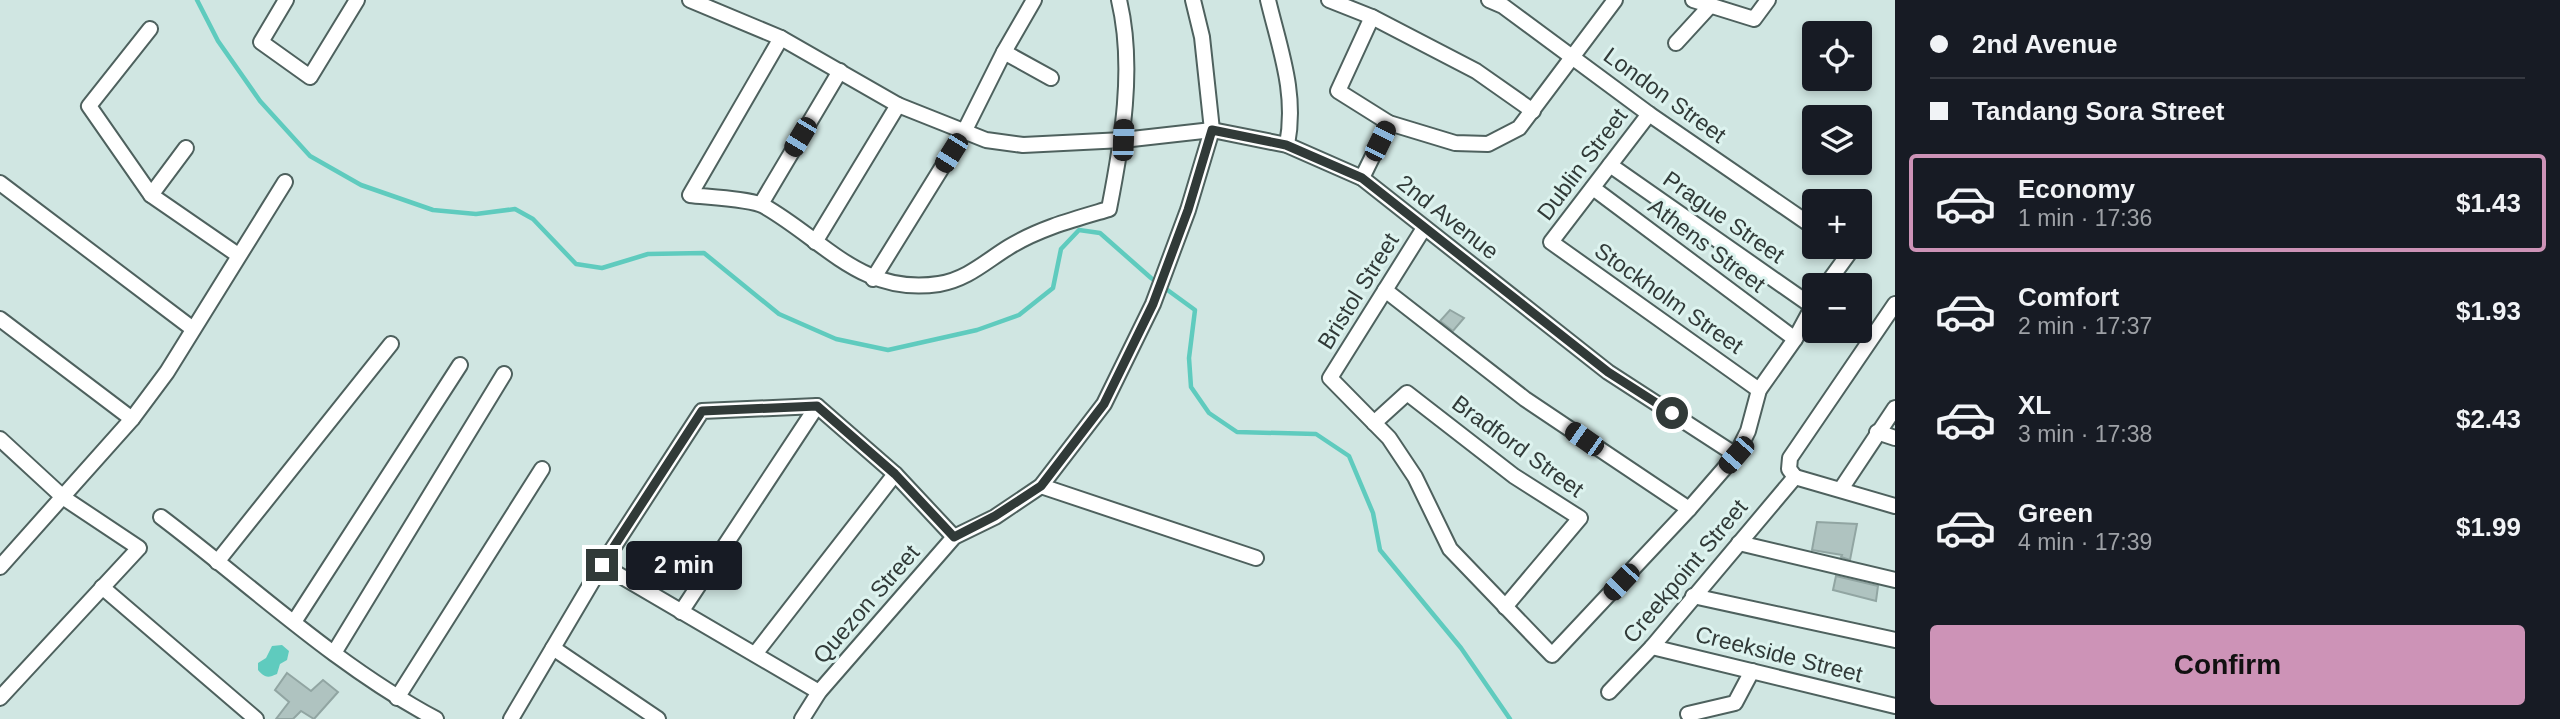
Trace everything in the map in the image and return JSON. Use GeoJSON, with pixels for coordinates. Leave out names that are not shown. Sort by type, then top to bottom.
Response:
{"type":"FeatureCollection","features":[{"type":"Feature","properties":{"kind":"street"},"geometry":{"type":"LineString","coordinates":[[286,0],[261,41],[310,77],[357,0]]}},
{"type":"Feature","properties":{"kind":"street","name":"2nd Avenue"},"geometry":{"type":"LineString","coordinates":[[690,0],[781,38],[898,106],[986,139],[1023,145],[1123,140],[1212,130],[1286,145],[1362,178],[1608,372],[1736,455]]}},
{"type":"Feature","properties":{"kind":"street"},"geometry":{"type":"LineString","coordinates":[[873,279],[964,132],[1004,52],[1034,0]]}},
{"type":"Feature","properties":{"kind":"street"},"geometry":{"type":"LineString","coordinates":[[781,38],[690,195],[761,204],[873,279],[909,286],[941,284],[969,275],[1010,246],[1054,225],[1109,209],[1123,140],[1125,49],[1119,0]]}},
{"type":"Feature","properties":{"kind":"street"},"geometry":{"type":"LineString","coordinates":[[1193,0],[1202,37],[1212,130]]}},
{"type":"Feature","properties":{"kind":"street"},"geometry":{"type":"LineString","coordinates":[[1268,0],[1292,101],[1291,124],[1286,145]]}},
{"type":"Feature","properties":{"kind":"street"},"geometry":{"type":"LineString","coordinates":[[1329,0],[1372,17],[1476,71],[1533,111]]}},
{"type":"Feature","properties":{"kind":"street","name":"London Street"},"geometry":{"type":"LineString","coordinates":[[1489,0],[1503,6],[1649,114],[1802,219]]}},
{"type":"Feature","properties":{"kind":"street"},"geometry":{"type":"LineString","coordinates":[[1372,17],[1338,91],[1389,123],[1455,143],[1488,144],[1519,128],[1615,0]]}},
{"type":"Feature","properties":{"kind":"street"},"geometry":{"type":"LineString","coordinates":[[1693,0],[1755,19],[1768,0]]}},
{"type":"Feature","properties":{"kind":"street"},"geometry":{"type":"LineString","coordinates":[[1676,43],[1709,6]]}},
{"type":"Feature","properties":{"kind":"street"},"geometry":{"type":"LineString","coordinates":[[150,29],[89,106],[151,195],[238,255]]}},
{"type":"Feature","properties":{"kind":"street"},"geometry":{"type":"LineString","coordinates":[[1004,52],[1051,78]]}},
{"type":"Feature","properties":{"kind":"street"},"geometry":{"type":"LineString","coordinates":[[761,204],[840,71]]}},
{"type":"Feature","properties":{"kind":"street"},"geometry":{"type":"LineString","coordinates":[[815,242],[898,106]]}},
{"type":"Feature","properties":{"kind":"street","name":"Dublin Street"},"geometry":{"type":"LineString","coordinates":[[1552,242],[1649,114]]}},
{"type":"Feature","properties":{"kind":"street"},"geometry":{"type":"LineString","coordinates":[[1362,178],[1389,123]]}},
{"type":"Feature","properties":{"kind":"street","name":"Quezon Street"},"geometry":{"type":"LineString","coordinates":[[802,719],[820,692],[954,537],[995,516],[1041,486],[1104,404],[1153,304],[1212,130]]}},
{"type":"Feature","properties":{"kind":"street"},"geometry":{"type":"LineString","coordinates":[[151,195],[186,148]]}},
{"type":"Feature","properties":{"kind":"street","name":"Prague Street"},"geometry":{"type":"LineString","coordinates":[[1610,165],[1802,296]]}},
{"type":"Feature","properties":{"kind":"street"},"geometry":{"type":"LineString","coordinates":[[0,567],[132,419],[167,372],[285,182]]}},
{"type":"Feature","properties":{"kind":"street"},"geometry":{"type":"LineString","coordinates":[[0,183],[193,329]]}},
{"type":"Feature","properties":{"kind":"street","name":"Athens Street"},"geometry":{"type":"LineString","coordinates":[[1593,188],[1794,339]]}},
{"type":"Feature","properties":{"kind":"street","name":"Bristol Street"},"geometry":{"type":"LineString","coordinates":[[1374,423],[1330,378],[1424,228]]}},
{"type":"Feature","properties":{"kind":"street","name":"Stockholm Street"},"geometry":{"type":"LineString","coordinates":[[1552,242],[1759,390]]}},
{"type":"Feature","properties":{"kind":"street"},"geometry":{"type":"LineString","coordinates":[[1385,290],[1525,399],[1689,509]]}},
{"type":"Feature","properties":{"kind":"street"},"geometry":{"type":"LineString","coordinates":[[1895,304],[1790,458],[1789,469],[1795,477],[1895,506]]}},
{"type":"Feature","properties":{"kind":"street"},"geometry":{"type":"LineString","coordinates":[[0,319],[132,419]]}},
{"type":"Feature","properties":{"kind":"street"},"geometry":{"type":"LineString","coordinates":[[1374,423],[1389,438],[1415,477],[1450,549],[1552,655],[1736,455],[1748,431],[1759,390],[1802,324]]}},
{"type":"Feature","properties":{"kind":"street"},"geometry":{"type":"LineString","coordinates":[[217,562],[391,344]]}},
{"type":"Feature","properties":{"kind":"street"},"geometry":{"type":"LineString","coordinates":[[294,622],[460,365]]}},
{"type":"Feature","properties":{"kind":"street"},"geometry":{"type":"LineString","coordinates":[[334,653],[504,374]]}},
{"type":"Feature","properties":{"kind":"street","name":"Bradford Street"},"geometry":{"type":"LineString","coordinates":[[1374,423],[1407,393],[1514,476],[1580,518],[1505,607]]}},
{"type":"Feature","properties":{"kind":"street"},"geometry":{"type":"LineString","coordinates":[[681,612],[817,406]]}},
{"type":"Feature","properties":{"kind":"street"},"geometry":{"type":"LineString","coordinates":[[511,719],[602,565],[702,411],[817,406],[895,474],[954,537]]}},
{"type":"Feature","properties":{"kind":"street"},"geometry":{"type":"LineString","coordinates":[[1841,489],[1895,408]]}},
{"type":"Feature","properties":{"kind":"street"},"geometry":{"type":"LineString","coordinates":[[1877,432],[1895,438]]}},
{"type":"Feature","properties":{"kind":"street"},"geometry":{"type":"LineString","coordinates":[[0,439],[64,498],[139,548],[0,698]]}},
{"type":"Feature","properties":{"kind":"street"},"geometry":{"type":"LineString","coordinates":[[397,698],[542,469]]}},
{"type":"Feature","properties":{"kind":"street"},"geometry":{"type":"LineString","coordinates":[[755,654],[895,474]]}},
{"type":"Feature","properties":{"kind":"street","name":"Creekpoint Street"},"geometry":{"type":"LineString","coordinates":[[1609,692],[1652,647],[1795,477]]}},
{"type":"Feature","properties":{"kind":"street"},"geometry":{"type":"LineString","coordinates":[[1041,486],[1256,558]]}},
{"type":"Feature","properties":{"kind":"street"},"geometry":{"type":"LineString","coordinates":[[161,517],[334,653],[397,698],[436,719]]}},
{"type":"Feature","properties":{"kind":"street"},"geometry":{"type":"LineString","coordinates":[[1739,543],[1895,580]]}},
{"type":"Feature","properties":{"kind":"street"},"geometry":{"type":"LineString","coordinates":[[602,565],[820,692]]}},
{"type":"Feature","properties":{"kind":"street"},"geometry":{"type":"LineString","coordinates":[[102,587],[256,719]]}},
{"type":"Feature","properties":{"kind":"street"},"geometry":{"type":"LineString","coordinates":[[1693,596],[1895,640]]}},
{"type":"Feature","properties":{"kind":"street","name":"Creekside Street"},"geometry":{"type":"LineString","coordinates":[[1652,647],[1895,706]]}},
{"type":"Feature","properties":{"kind":"street"},"geometry":{"type":"LineString","coordinates":[[553,648],[658,719]]}},
{"type":"Feature","properties":{"kind":"street"},"geometry":{"type":"LineString","coordinates":[[1688,714],[1735,704],[1752,671]]}},
{"type":"Feature","properties":{"kind":"water"},"geometry":{"type":"Polygon","coordinates":[[[282,645],[289,651],[287,660],[280,664],[277,674],[265,676],[258,670],[258,663],[266,658],[272,646],[282,645]]]}},
{"type":"Feature","properties":{"kind":"building"},"geometry":{"type":"Polygon","coordinates":[[[1450,310],[1464,318],[1453,331],[1440,321],[1450,310]]]}},
{"type":"Feature","properties":{"kind":"building"},"geometry":{"type":"Polygon","coordinates":[[[1817,522],[1857,524],[1850,560],[1841,557],[1842,555],[1812,550],[1817,522]]]}},
{"type":"Feature","properties":{"kind":"building"},"geometry":{"type":"Polygon","coordinates":[[[1836,576],[1878,586],[1876,601],[1833,590],[1836,576]]]}},
{"type":"Feature","properties":{"kind":"building"},"geometry":{"type":"Polygon","coordinates":[[[287,673],[311,691],[323,680],[338,692],[314,719],[301,711],[293,719],[276,719],[289,702],[275,690],[287,673]]]}},
{"type":"Feature","properties":{"kind":"waterway"},"geometry":{"type":"LineString","coordinates":[[197,0],[218,41],[260,101],[310,156],[361,185],[433,210],[476,214],[515,209],[533,219],[576,264],[602,268],[648,254],[704,253],[779,314],[836,339],[888,350],[977,330],[1019,315],[1053,288],[1061,249],[1079,230],[1100,233],[1151,278],[1195,310],[1189,358],[1191,387],[1209,413],[1237,432],[1316,434],[1349,456],[1373,513],[1380,550],[1461,648],[1510,719]]}},
{"type":"Feature","properties":{"kind":"route"},"geometry":{"type":"LineString","coordinates":[[602,565],[702,411],[817,406],[895,474],[954,537],[995,516],[1041,486],[1104,404],[1153,304],[1188,210],[1212,130],[1286,145],[1362,178],[1608,372],[1672,413]]}}]}
